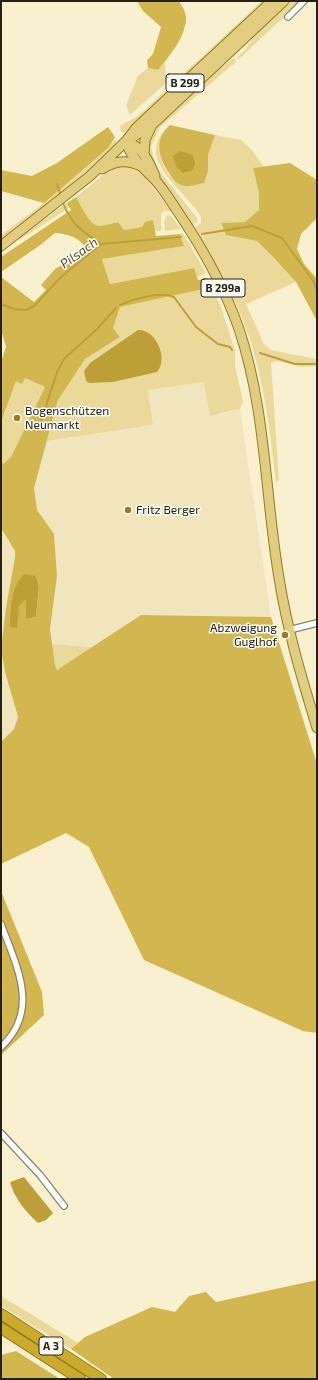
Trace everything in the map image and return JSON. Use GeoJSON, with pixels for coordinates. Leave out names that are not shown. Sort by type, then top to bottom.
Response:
{"type":"FeatureCollection","features":[{"type":"Feature","properties":{"kind":"highway","name":"A 3"},"geometry":{"type":"LineString","coordinates":[[1,1314],[101,1379]]}},
{"type":"Feature","properties":{"kind":"highway","name":"A 3"},"geometry":{"type":"LineString","coordinates":[[1,1328],[80,1379]]}},
{"type":"Feature","properties":{"kind":"main road","name":"B 299"},"geometry":{"type":"LineString","coordinates":[[1,246],[90,176],[126,142],[134,130],[272,1]]}},
{"type":"Feature","properties":{"kind":"main road","name":"B 299"},"geometry":{"type":"LineString","coordinates":[[126,142],[153,124],[284,1]]}},
{"type":"Feature","properties":{"kind":"main road"},"geometry":{"type":"LineString","coordinates":[[144,155],[144,140],[153,124]]}},
{"type":"Feature","properties":{"kind":"main road","name":"B 299a"},"geometry":{"type":"LineString","coordinates":[[126,142],[135,145],[144,155],[157,182],[188,228],[215,273],[232,311],[244,349],[258,409],[278,578],[289,630],[317,728]]}},
{"type":"Feature","properties":{"kind":"main road","name":"B 299a"},"geometry":{"type":"LineString","coordinates":[[126,142],[128,149],[141,166],[157,182]]}},
{"type":"Feature","properties":{"kind":"main road"},"geometry":{"type":"LineString","coordinates":[[90,176],[117,162],[127,161],[141,166]]}},
{"type":"Feature","properties":{"kind":"street"},"geometry":{"type":"LineString","coordinates":[[288,18],[304,1]]}},
{"type":"Feature","properties":{"kind":"street"},"geometry":{"type":"LineString","coordinates":[[289,630],[317,623]]}},
{"type":"Feature","properties":{"kind":"street"},"geometry":{"type":"LineString","coordinates":[[1,924],[19,971],[23,994],[20,1018],[1,1047]]}},
{"type":"Feature","properties":{"kind":"street"},"geometry":{"type":"LineString","coordinates":[[1,1133],[26,1159],[64,1206]]}},
{"type":"Feature","properties":{"kind":"shaded area"},"geometry":{"type":"Polygon","coordinates":[[[137,1],[179,1],[184,9],[186,18],[183,32],[172,53],[158,70],[148,68],[147,60],[153,54],[161,27],[143,11],[137,1]]]}},
{"type":"Feature","properties":{"kind":"shaded area"},"geometry":{"type":"Polygon","coordinates":[[[262,1],[268,1],[127,133],[121,132],[120,126],[139,115],[262,1]]]}},
{"type":"Feature","properties":{"kind":"shaded area"},"geometry":{"type":"Polygon","coordinates":[[[290,1],[301,1],[239,59],[237,57],[245,50],[255,35],[290,1]]]}},
{"type":"Feature","properties":{"kind":"shaded area"},"geometry":{"type":"Polygon","coordinates":[[[234,58],[237,61],[160,127],[151,147],[156,167],[197,218],[198,221],[193,225],[168,190],[150,161],[148,155],[149,141],[154,128],[204,81],[234,58]]]}},
{"type":"Feature","properties":{"kind":"shaded area"},"geometry":{"type":"Polygon","coordinates":[[[165,62],[166,83],[130,115],[126,105],[138,76],[148,68],[158,70],[165,62]]]}},
{"type":"Feature","properties":{"kind":"shaded area"},"geometry":{"type":"Polygon","coordinates":[[[170,125],[215,135],[208,155],[208,171],[204,183],[185,186],[177,183],[165,167],[159,148],[162,136],[170,125]]]}},
{"type":"Feature","properties":{"kind":"shaded area"},"geometry":{"type":"Polygon","coordinates":[[[108,127],[115,137],[108,148],[44,203],[1,191],[1,170],[32,176],[57,163],[108,127]]]}},
{"type":"Feature","properties":{"kind":"shaded area"},"geometry":{"type":"Polygon","coordinates":[[[167,128],[162,136],[160,144],[162,162],[171,176],[186,186],[208,171],[208,155],[215,135],[241,140],[252,150],[264,167],[253,168],[259,193],[259,210],[245,222],[221,223],[226,235],[257,241],[296,282],[246,304],[264,344],[271,350],[316,359],[316,366],[302,367],[277,361],[271,363],[279,480],[276,482],[263,392],[253,348],[246,327],[227,286],[194,228],[201,223],[201,217],[175,186],[159,163],[156,151],[158,140],[167,128]]]}},
{"type":"Feature","properties":{"kind":"shaded area"},"geometry":{"type":"Polygon","coordinates":[[[115,137],[116,143],[75,182],[1,240],[1,235],[44,203],[113,141],[115,137]]]}},
{"type":"Feature","properties":{"kind":"shaded area"},"geometry":{"type":"Polygon","coordinates":[[[180,151],[193,155],[195,163],[193,170],[183,173],[176,166],[173,156],[180,151]]]}},
{"type":"Feature","properties":{"kind":"shaded area"},"geometry":{"type":"Polygon","coordinates":[[[290,163],[317,180],[317,218],[301,234],[297,249],[304,264],[317,279],[317,321],[296,282],[271,255],[257,241],[226,235],[221,223],[245,222],[259,210],[259,193],[253,168],[290,163]]]}},
{"type":"Feature","properties":{"kind":"shaded area"},"geometry":{"type":"Polygon","coordinates":[[[122,165],[134,167],[143,174],[171,211],[165,211],[161,214],[161,231],[155,231],[153,221],[142,227],[124,230],[118,222],[104,226],[95,225],[83,209],[76,197],[108,171],[122,165]]]}},
{"type":"Feature","properties":{"kind":"shaded area"},"geometry":{"type":"Polygon","coordinates":[[[76,197],[95,225],[104,226],[118,222],[124,230],[142,227],[145,222],[153,220],[156,236],[180,234],[184,246],[102,259],[110,284],[194,268],[198,280],[208,278],[211,285],[199,290],[120,307],[113,328],[120,337],[85,359],[58,400],[34,488],[37,510],[54,534],[57,576],[50,629],[55,665],[57,670],[141,615],[271,617],[317,764],[317,1033],[303,1031],[144,960],[89,847],[66,833],[1,864],[1,742],[14,729],[18,717],[5,672],[1,649],[15,551],[1,528],[1,460],[3,464],[11,457],[45,387],[25,378],[22,384],[16,381],[1,422],[1,362],[6,347],[1,329],[1,277],[34,302],[46,290],[41,285],[55,269],[67,262],[73,264],[88,251],[78,240],[65,234],[55,233],[1,272],[1,257],[71,210],[67,203],[76,197]],[[36,576],[19,606],[26,598],[26,619],[36,617],[39,587],[36,576]]]}},
{"type":"Feature","properties":{"kind":"shaded area"},"geometry":{"type":"Polygon","coordinates":[[[67,203],[70,207],[18,241],[21,236],[67,203]]]}},
{"type":"Feature","properties":{"kind":"shaded area"},"geometry":{"type":"Polygon","coordinates":[[[167,215],[172,217],[181,229],[165,231],[164,222],[167,215]]]}},
{"type":"Feature","properties":{"kind":"shaded area"},"geometry":{"type":"Polygon","coordinates":[[[183,233],[206,273],[197,277],[193,268],[110,284],[102,259],[184,246],[180,234],[183,233]]]}},
{"type":"Feature","properties":{"kind":"shaded area"},"geometry":{"type":"Polygon","coordinates":[[[211,285],[221,307],[235,351],[235,366],[243,401],[240,409],[210,416],[204,382],[148,390],[153,425],[47,441],[58,400],[69,381],[85,359],[120,337],[113,328],[120,307],[199,290],[211,285]]]}},
{"type":"Feature","properties":{"kind":"shaded area"},"geometry":{"type":"Polygon","coordinates":[[[138,330],[150,334],[159,346],[162,360],[157,372],[113,382],[89,383],[86,381],[84,371],[90,363],[138,330]]]}},
{"type":"Feature","properties":{"kind":"shaded area","name":"Bogenschützen Neumarkt"},"geometry":{"type":"Polygon","coordinates":[[[25,378],[45,387],[11,457],[3,464],[1,460],[1,422],[16,381],[25,378]]]}},
{"type":"Feature","properties":{"kind":"shaded area"},"geometry":{"type":"Polygon","coordinates":[[[204,382],[220,415],[240,409],[271,617],[141,615],[93,647],[52,644],[50,629],[57,576],[54,535],[37,510],[34,488],[47,441],[153,425],[148,390],[204,382]]]}},
{"type":"Feature","properties":{"kind":"shaded area"},"geometry":{"type":"Polygon","coordinates":[[[1,528],[15,551],[15,557],[1,643],[1,528]]]}},
{"type":"Feature","properties":{"kind":"shaded area"},"geometry":{"type":"Polygon","coordinates":[[[24,574],[36,576],[39,587],[36,617],[26,619],[26,599],[19,606],[17,628],[10,627],[12,599],[16,586],[24,574]]]}},
{"type":"Feature","properties":{"kind":"shaded area"},"geometry":{"type":"Polygon","coordinates":[[[52,644],[93,647],[57,670],[52,644]]]}},
{"type":"Feature","properties":{"kind":"shaded area"},"geometry":{"type":"Polygon","coordinates":[[[1,649],[5,672],[18,717],[14,729],[1,742],[1,649]]]}},
{"type":"Feature","properties":{"kind":"shaded area"},"geometry":{"type":"Polygon","coordinates":[[[1,891],[42,992],[44,1015],[1,1055],[1,891]]]}},
{"type":"Feature","properties":{"kind":"shaded area"},"geometry":{"type":"Polygon","coordinates":[[[24,1177],[53,1213],[46,1220],[38,1223],[25,1209],[15,1194],[10,1182],[24,1177]]]}},
{"type":"Feature","properties":{"kind":"shaded area"},"geometry":{"type":"Polygon","coordinates":[[[317,1280],[317,1379],[114,1379],[71,1349],[85,1337],[152,1307],[175,1312],[189,1296],[206,1292],[216,1302],[317,1280]]]}},
{"type":"Feature","properties":{"kind":"shaded area"},"geometry":{"type":"Polygon","coordinates":[[[1,1296],[78,1343],[71,1349],[1,1306],[1,1296]]]}},
{"type":"Feature","properties":{"kind":"shaded area"},"geometry":{"type":"Polygon","coordinates":[[[16,1351],[60,1379],[1,1379],[1,1355],[16,1351]]]}},
{"type":"Feature","properties":{"kind":"waterway"},"geometry":{"type":"LineString","coordinates":[[57,184],[61,196]]}},
{"type":"Feature","properties":{"kind":"waterway"},"geometry":{"type":"LineString","coordinates":[[62,200],[69,215],[77,226],[101,244]]}},
{"type":"Feature","properties":{"kind":"waterway","name":"Pilsach"},"geometry":{"type":"LineString","coordinates":[[202,234],[252,226],[282,238],[312,279],[317,290]]}},
{"type":"Feature","properties":{"kind":"waterway","name":"Pilsach"},"geometry":{"type":"LineString","coordinates":[[1,304],[14,309],[26,310],[34,306],[60,278],[101,244],[181,237]]}},
{"type":"Feature","properties":{"kind":"waterway"},"geometry":{"type":"LineString","coordinates":[[120,305],[132,300],[154,295],[168,295],[174,297],[196,327],[218,344],[230,347],[232,350]]}},
{"type":"Feature","properties":{"kind":"waterway"},"geometry":{"type":"LineString","coordinates":[[38,431],[57,372],[64,359],[97,329],[116,308]]}},
{"type":"Feature","properties":{"kind":"waterway"},"geometry":{"type":"LineString","coordinates":[[260,353],[295,364],[315,364]]}},
{"type":"Feature","properties":{"kind":"place","name":"Bogenschützen Neumarkt"},"geometry":{"type":"Point","coordinates":[17,418]}},
{"type":"Feature","properties":{"kind":"place","name":"Fritz Berger"},"geometry":{"type":"Point","coordinates":[128,510]}},
{"type":"Feature","properties":{"kind":"place","name":"Abzweigung Guglhof"},"geometry":{"type":"Point","coordinates":[285,635]}}]}
